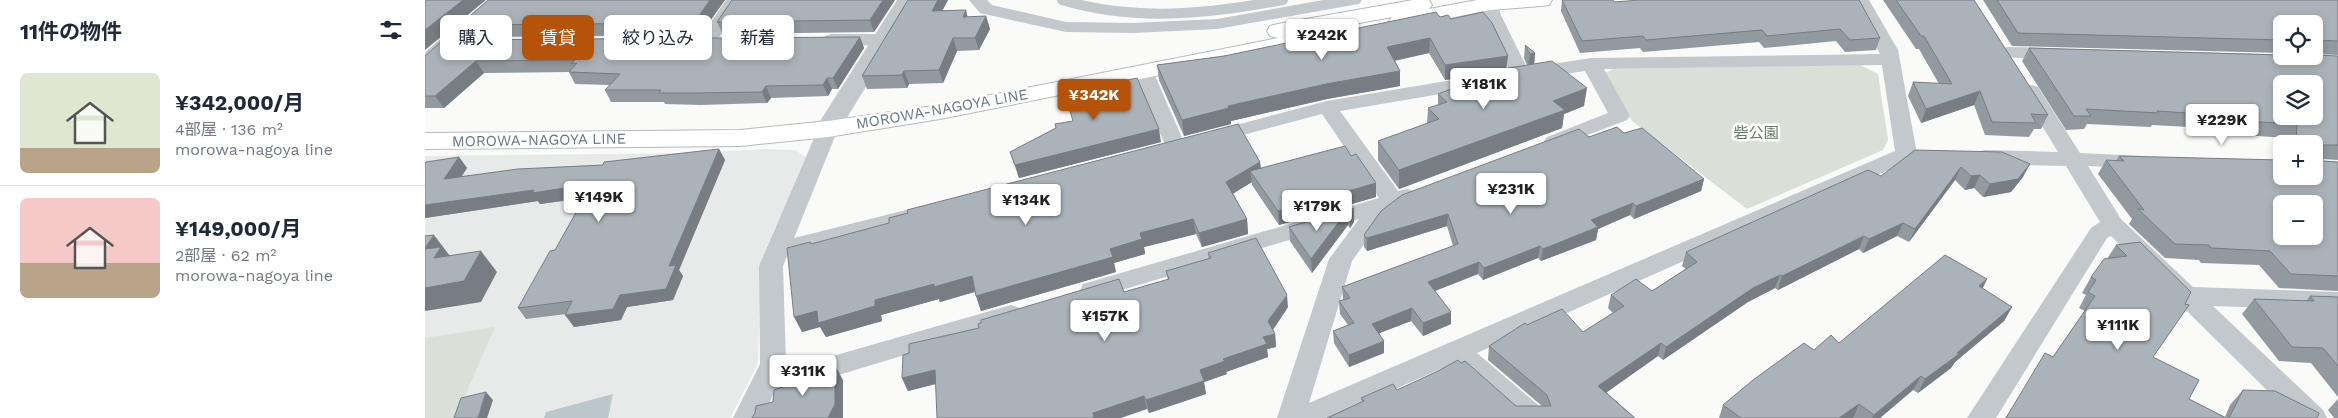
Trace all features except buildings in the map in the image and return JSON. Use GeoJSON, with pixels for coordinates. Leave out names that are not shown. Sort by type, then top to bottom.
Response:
{"type":"FeatureCollection","features":[{"type":"Feature","properties":{"kind":"main road","name":"MOROWA-NAGOYA LINE"},"geometry":{"type":"LineString","coordinates":[[425,141],[740,138],[832,121],[896,106],[1450,0]]}},
{"type":"Feature","properties":{"kind":"main road","name":"MOROWA-NAGOYA LINE"},"geometry":{"type":"LineString","coordinates":[[425,125],[832,121],[940,112],[1490,4],[1541,0]]}},
{"type":"Feature","properties":{"kind":"street"},"geometry":{"type":"LineString","coordinates":[[481,15],[499,0]]}},
{"type":"Feature","properties":{"kind":"street"},"geometry":{"type":"LineString","coordinates":[[712,34],[735,0]]}},
{"type":"Feature","properties":{"kind":"street"},"geometry":{"type":"LineString","coordinates":[[747,418],[773,364],[771,266],[832,121],[908,0]]}},
{"type":"Feature","properties":{"kind":"street"},"geometry":{"type":"LineString","coordinates":[[978,0],[986,8],[1066,27],[1133,28],[1217,24],[1353,0]]}},
{"type":"Feature","properties":{"kind":"street"},"geometry":{"type":"LineString","coordinates":[[1303,418],[1915,154],[1889,50],[1860,0]]}},
{"type":"Feature","properties":{"kind":"street"},"geometry":{"type":"LineString","coordinates":[[1490,4],[1491,14],[1520,74]]}},
{"type":"Feature","properties":{"kind":"street"},"geometry":{"type":"LineString","coordinates":[[814,40],[883,40]]}},
{"type":"Feature","properties":{"kind":"street"},"geometry":{"type":"LineString","coordinates":[[425,62],[440,49]]}},
{"type":"Feature","properties":{"kind":"street"},"geometry":{"type":"LineString","coordinates":[[2075,54],[2011,59],[2113,224],[2313,418]]}},
{"type":"Feature","properties":{"kind":"street"},"geometry":{"type":"LineString","coordinates":[[1143,71],[1166,149],[1327,107],[1520,74],[1591,64],[1891,59]]}},
{"type":"Feature","properties":{"kind":"street"},"geometry":{"type":"LineString","coordinates":[[1538,147],[1620,116],[1591,64]]}},
{"type":"Feature","properties":{"kind":"street"},"geometry":{"type":"LineString","coordinates":[[1327,107],[1393,201]]}},
{"type":"Feature","properties":{"kind":"street"},"geometry":{"type":"LineString","coordinates":[[1970,156],[2153,162]]}},
{"type":"Feature","properties":{"kind":"street"},"geometry":{"type":"LineString","coordinates":[[1067,297],[1393,201],[1429,187]]}},
{"type":"Feature","properties":{"kind":"street"},"geometry":{"type":"LineString","coordinates":[[1291,418],[1341,259],[1372,217],[1393,201]]}},
{"type":"Feature","properties":{"kind":"street"},"geometry":{"type":"LineString","coordinates":[[779,250],[939,208]]}},
{"type":"Feature","properties":{"kind":"street"},"geometry":{"type":"LineString","coordinates":[[1981,418],[2099,233],[2113,224]]}},
{"type":"Feature","properties":{"kind":"street"},"geometry":{"type":"LineString","coordinates":[[2188,296],[2338,301]]}},
{"type":"Feature","properties":{"kind":"street"},"geometry":{"type":"LineString","coordinates":[[763,388],[797,376],[1029,308]]}},
{"type":"Feature","properties":{"kind":"street"},"geometry":{"type":"LineString","coordinates":[[1457,351],[1534,418]]}},
{"type":"Feature","properties":{"kind":"lane"},"geometry":{"type":"LineString","coordinates":[[1062,0],[1096,10],[1146,14],[1225,9],[1283,0]]}},
{"type":"Feature","properties":{"kind":"shaded area"},"geometry":{"type":"Polygon","coordinates":[[[765,149],[795,150],[806,157],[766,249],[760,276],[758,363],[730,418],[425,418],[425,156],[691,153],[765,149]]]}},
{"type":"Feature","properties":{"kind":"shaded area"},"geometry":{"type":"Polygon","coordinates":[[[613,394],[608,418],[544,418],[546,412],[613,394]]]}},
{"type":"Feature","properties":{"kind":"green space","name":"砦公園"},"geometry":{"type":"Polygon","coordinates":[[[1860,65],[1878,74],[1888,140],[1883,150],[1747,209],[1632,121],[1605,73],[1613,69],[1860,65]]]}},
{"type":"Feature","properties":{"kind":"green space"},"geometry":{"type":"Polygon","coordinates":[[[495,327],[455,418],[425,418],[425,338],[495,327]]]}}]}
